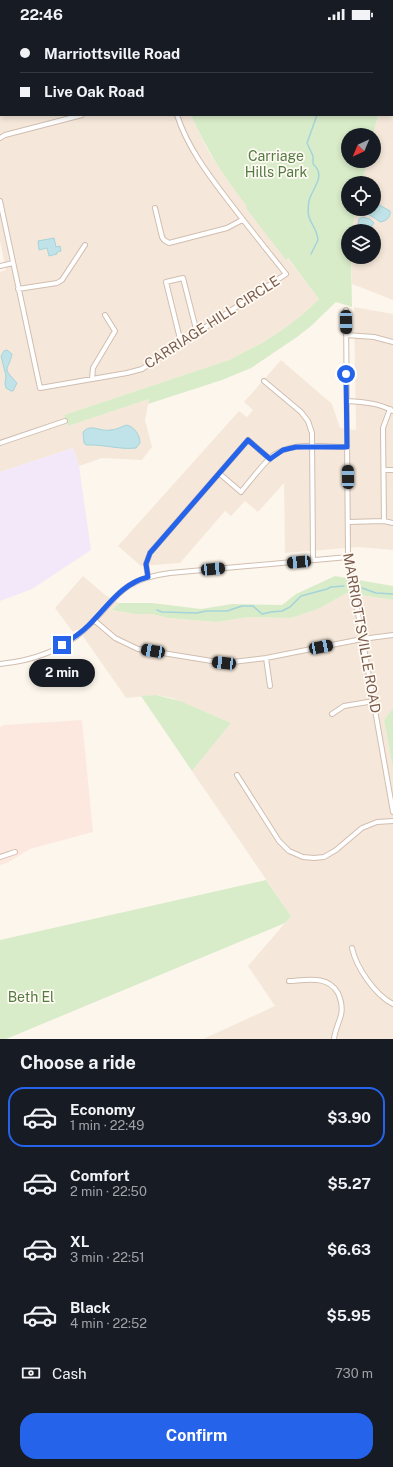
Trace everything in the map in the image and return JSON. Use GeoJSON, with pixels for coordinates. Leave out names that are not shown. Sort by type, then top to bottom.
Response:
{"type":"FeatureCollection","features":[{"type":"Feature","properties":{"kind":"street"},"geometry":{"type":"LineString","coordinates":[[0,138],[5,135],[78,116]]}},
{"type":"Feature","properties":{"kind":"street","name":"CARRIAGE HILL CIRCLE"},"geometry":{"type":"LineString","coordinates":[[0,201],[40,388],[142,369],[286,274],[242,220],[204,168],[180,126],[177,116]]}},
{"type":"Feature","properties":{"kind":"street"},"geometry":{"type":"LineString","coordinates":[[155,208],[162,237],[169,243],[227,228],[242,220]]}},
{"type":"Feature","properties":{"kind":"street"},"geometry":{"type":"LineString","coordinates":[[18,289],[57,283],[62,280],[85,245]]}},
{"type":"Feature","properties":{"kind":"street"},"geometry":{"type":"LineString","coordinates":[[0,266],[13,263]]}},
{"type":"Feature","properties":{"kind":"street"},"geometry":{"type":"LineString","coordinates":[[181,343],[166,282],[183,278],[197,333]]}},
{"type":"Feature","properties":{"kind":"street","name":"MARRIOTTSVILLE ROAD"},"geometry":{"type":"LineString","coordinates":[[346,310],[348,557],[393,812]]}},
{"type":"Feature","properties":{"kind":"street"},"geometry":{"type":"LineString","coordinates":[[92,379],[93,368],[115,331],[105,315]]}},
{"type":"Feature","properties":{"kind":"street"},"geometry":{"type":"LineString","coordinates":[[346,335],[374,337],[393,342]]}},
{"type":"Feature","properties":{"kind":"street"},"geometry":{"type":"LineString","coordinates":[[264,382],[301,412],[308,421],[312,433],[313,560]]}},
{"type":"Feature","properties":{"kind":"street"},"geometry":{"type":"LineString","coordinates":[[347,401],[368,402],[391,410],[383,428],[384,522]]}},
{"type":"Feature","properties":{"kind":"street"},"geometry":{"type":"LineString","coordinates":[[0,442],[65,421]]}},
{"type":"Feature","properties":{"kind":"street"},"geometry":{"type":"LineString","coordinates":[[148,577],[146,564],[150,553],[248,440],[270,459]]}},
{"type":"Feature","properties":{"kind":"street"},"geometry":{"type":"LineString","coordinates":[[220,474],[241,492],[270,459],[283,450],[312,446],[347,447]]}},
{"type":"Feature","properties":{"kind":"street"},"geometry":{"type":"LineString","coordinates":[[384,470],[393,470]]}},
{"type":"Feature","properties":{"kind":"street"},"geometry":{"type":"LineString","coordinates":[[348,522],[393,523]]}},
{"type":"Feature","properties":{"kind":"street"},"geometry":{"type":"LineString","coordinates":[[0,664],[29,659],[55,650],[78,635],[122,589],[133,582],[148,577],[170,573],[348,557]]}},
{"type":"Feature","properties":{"kind":"street"},"geometry":{"type":"LineString","coordinates":[[94,620],[115,638],[138,649],[224,663],[266,658],[362,639],[393,635]]}},
{"type":"Feature","properties":{"kind":"street"},"geometry":{"type":"LineString","coordinates":[[266,658],[270,686]]}},
{"type":"Feature","properties":{"kind":"street"},"geometry":{"type":"LineString","coordinates":[[332,714],[344,706],[374,701]]}},
{"type":"Feature","properties":{"kind":"street"},"geometry":{"type":"LineString","coordinates":[[237,774],[279,840],[289,850],[303,857],[324,857],[336,850],[362,828],[377,822],[393,821]]}},
{"type":"Feature","properties":{"kind":"street"},"geometry":{"type":"LineString","coordinates":[[0,857],[15,852]]}},
{"type":"Feature","properties":{"kind":"street"},"geometry":{"type":"LineString","coordinates":[[352,948],[354,957],[375,990],[393,1004]]}},
{"type":"Feature","properties":{"kind":"street"},"geometry":{"type":"LineString","coordinates":[[290,980],[321,980],[330,983],[334,987],[340,997],[342,1009],[334,1039]]}},
{"type":"Feature","properties":{"kind":"shaded area"},"geometry":{"type":"Polygon","coordinates":[[[0,116],[191,116],[207,149],[229,182],[319,299],[302,315],[282,330],[262,343],[229,360],[64,415],[68,426],[149,399],[145,420],[152,447],[142,460],[102,458],[79,466],[73,448],[0,472],[0,272],[6,270],[0,241],[0,116]]]}},
{"type":"Feature","properties":{"kind":"shaded area"},"geometry":{"type":"Polygon","coordinates":[[[378,116],[393,116],[393,300],[352,284],[351,264],[381,264],[381,224],[353,224],[355,216],[381,216],[381,176],[364,176],[365,168],[381,168],[381,128],[375,128],[378,116]]]}},
{"type":"Feature","properties":{"kind":"shaded area"},"geometry":{"type":"Polygon","coordinates":[[[354,307],[393,314],[393,550],[358,547],[285,553],[284,483],[258,512],[245,501],[231,516],[225,511],[180,563],[141,566],[118,546],[239,411],[247,417],[253,410],[244,402],[281,360],[332,404],[340,428],[356,430],[354,307]]]}},
{"type":"Feature","properties":{"kind":"shaded area"},"geometry":{"type":"Polygon","coordinates":[[[73,448],[79,466],[91,550],[32,589],[0,601],[0,472],[73,448]]]}},
{"type":"Feature","properties":{"kind":"shaded area"},"geometry":{"type":"Polygon","coordinates":[[[83,576],[105,595],[119,603],[112,610],[135,614],[152,614],[168,618],[216,622],[248,617],[291,618],[318,609],[347,593],[393,600],[393,708],[384,720],[393,769],[393,1039],[203,1039],[275,1006],[248,966],[291,916],[192,771],[231,723],[172,698],[156,695],[126,698],[78,629],[73,632],[55,608],[83,576]]]}},
{"type":"Feature","properties":{"kind":"shaded area"},"geometry":{"type":"Polygon","coordinates":[[[82,720],[93,832],[30,849],[7,863],[0,865],[0,727],[4,725],[82,720]]]}},
{"type":"Feature","properties":{"kind":"green space","name":"Carriage Hills Park"},"geometry":{"type":"Polygon","coordinates":[[[192,116],[378,116],[375,128],[341,128],[341,168],[365,168],[364,176],[341,176],[341,216],[355,216],[353,224],[341,224],[341,264],[351,264],[352,307],[336,302],[297,337],[251,368],[222,380],[148,404],[149,399],[68,426],[64,415],[229,360],[262,343],[282,330],[302,315],[319,299],[288,258],[286,260],[246,208],[247,206],[209,151],[192,116]]]}},
{"type":"Feature","properties":{"kind":"green space"},"geometry":{"type":"Polygon","coordinates":[[[335,576],[393,586],[393,600],[347,593],[318,609],[291,618],[248,617],[216,622],[168,618],[152,614],[135,614],[112,610],[119,603],[152,603],[201,609],[232,604],[282,605],[296,594],[335,576]]]}},
{"type":"Feature","properties":{"kind":"green space"},"geometry":{"type":"Polygon","coordinates":[[[156,695],[180,701],[231,723],[192,771],[141,696],[156,695]]]}},
{"type":"Feature","properties":{"kind":"green space"},"geometry":{"type":"Polygon","coordinates":[[[393,708],[393,769],[384,720],[393,708]]]}},
{"type":"Feature","properties":{"kind":"green space","name":"Beth El"},"geometry":{"type":"Polygon","coordinates":[[[266,880],[291,916],[285,923],[6,1039],[0,1039],[0,940],[266,880]]]}},
{"type":"Feature","properties":{"kind":"water"},"geometry":{"type":"Polygon","coordinates":[[[381,206],[390,211],[390,216],[386,220],[380,222],[371,216],[381,216],[381,206]]]}},
{"type":"Feature","properties":{"kind":"water"},"geometry":{"type":"Polygon","coordinates":[[[362,217],[370,219],[374,223],[358,224],[359,219],[362,217]]]}},
{"type":"Feature","properties":{"kind":"water"},"geometry":{"type":"Polygon","coordinates":[[[54,238],[56,247],[60,246],[61,251],[57,252],[57,254],[49,256],[47,248],[39,250],[38,241],[54,238]]]}},
{"type":"Feature","properties":{"kind":"water"},"geometry":{"type":"Polygon","coordinates":[[[7,350],[12,354],[7,371],[17,383],[13,391],[6,388],[5,384],[6,376],[1,356],[4,351],[7,350]]]}},
{"type":"Feature","properties":{"kind":"water"},"geometry":{"type":"Polygon","coordinates":[[[126,425],[132,427],[138,434],[140,443],[136,448],[86,445],[84,443],[83,432],[86,429],[92,428],[112,430],[126,425]]]}},
{"type":"Feature","properties":{"kind":"waterway"},"geometry":{"type":"LineString","coordinates":[[311,254],[318,240],[317,234],[308,214],[308,209],[309,201],[319,178],[319,173],[313,164],[313,156],[307,143],[317,116]]}},
{"type":"Feature","properties":{"kind":"waterway"},"geometry":{"type":"LineString","coordinates":[[157,610],[162,612],[197,613],[206,611],[227,611],[242,606],[253,606],[262,614],[282,611],[290,607],[301,596],[331,587],[344,586]]}},
{"type":"Feature","properties":{"kind":"waterway"},"geometry":{"type":"LineString","coordinates":[[362,588],[376,593],[393,594]]}},
{"type":"Feature","properties":{"kind":"route"},"geometry":{"type":"LineString","coordinates":[[62,645],[84,630],[112,598],[122,589],[133,582],[148,577],[146,564],[150,553],[248,440],[270,459],[276,454],[289,448],[312,446],[347,447],[346,374]]}}]}
